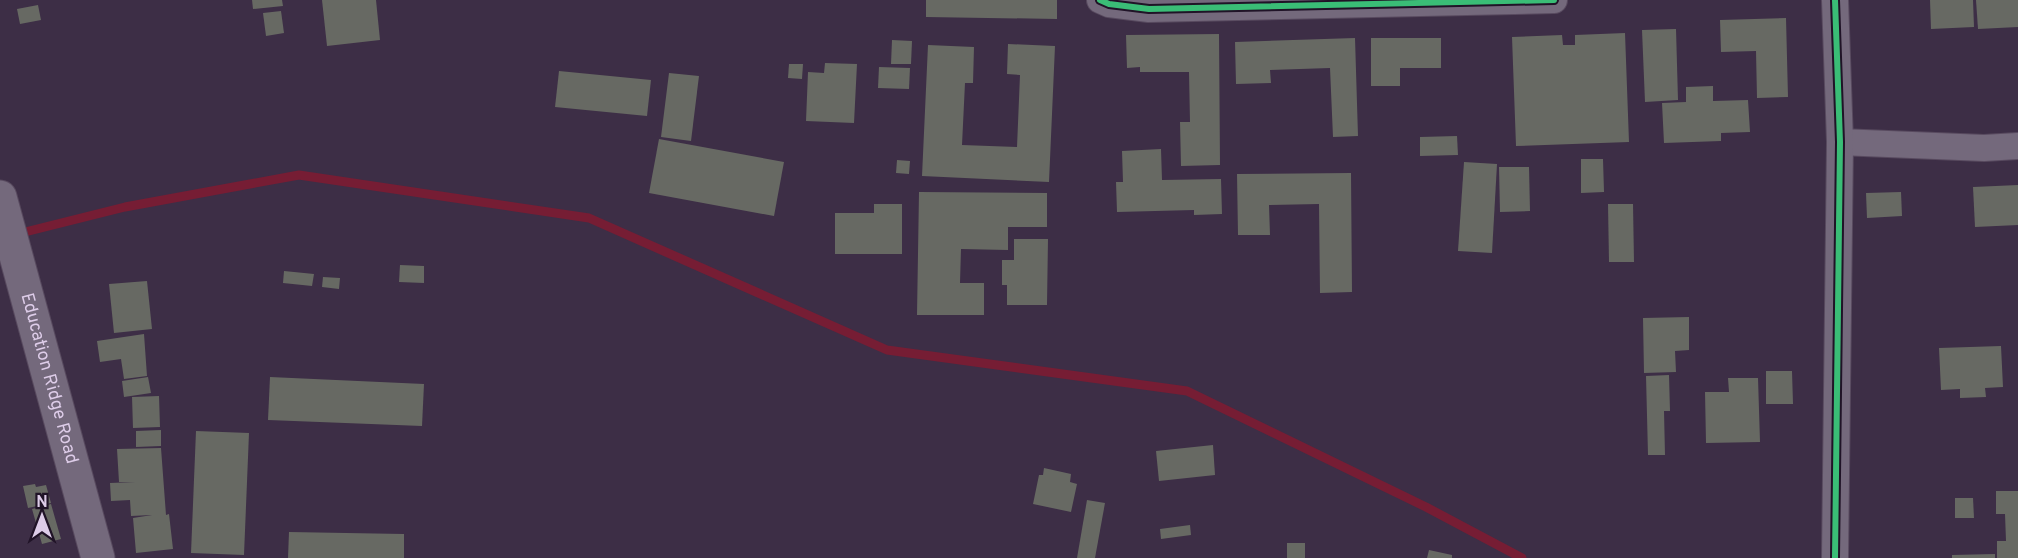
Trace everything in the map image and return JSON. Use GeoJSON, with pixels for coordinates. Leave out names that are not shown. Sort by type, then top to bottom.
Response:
{"type":"FeatureCollection","features":[{"type":"Feature","properties":{"kind":"main road","name":"Education Ridge Road"},"geometry":{"type":"LineString","coordinates":[[0,197],[98,558]]}},
{"type":"Feature","properties":{"kind":"street"},"geometry":{"type":"LineString","coordinates":[[1100,0],[1109,4],[1149,9],[1554,0]]}},
{"type":"Feature","properties":{"kind":"street"},"geometry":{"type":"LineString","coordinates":[[1834,558],[1840,142],[1835,0]]}},
{"type":"Feature","properties":{"kind":"street"},"geometry":{"type":"LineString","coordinates":[[1840,142],[1984,148],[2018,146]]}},
{"type":"Feature","properties":{"kind":"building"},"geometry":{"type":"Polygon","coordinates":[[[252,0],[282,0],[283,6],[253,9],[252,0]]]}},
{"type":"Feature","properties":{"kind":"building"},"geometry":{"type":"Polygon","coordinates":[[[322,0],[376,0],[380,40],[327,46],[322,0]]]}},
{"type":"Feature","properties":{"kind":"building"},"geometry":{"type":"Polygon","coordinates":[[[926,0],[1057,0],[1057,19],[926,17],[926,0]]]}},
{"type":"Feature","properties":{"kind":"building"},"geometry":{"type":"Polygon","coordinates":[[[1930,0],[1973,0],[1974,27],[1931,29],[1930,0]]]}},
{"type":"Feature","properties":{"kind":"building"},"geometry":{"type":"Polygon","coordinates":[[[1976,0],[2018,0],[2018,27],[1978,29],[1976,0]]]}},
{"type":"Feature","properties":{"kind":"building"},"geometry":{"type":"Polygon","coordinates":[[[38,5],[41,20],[20,24],[17,9],[38,5]]]}},
{"type":"Feature","properties":{"kind":"building"},"geometry":{"type":"Polygon","coordinates":[[[281,11],[284,33],[266,36],[263,13],[281,11]]]}},
{"type":"Feature","properties":{"kind":"building"},"geometry":{"type":"Polygon","coordinates":[[[1786,18],[1788,97],[1757,98],[1756,51],[1721,52],[1720,20],[1786,18]]]}},
{"type":"Feature","properties":{"kind":"building"},"geometry":{"type":"Polygon","coordinates":[[[1676,29],[1678,100],[1645,102],[1642,30],[1676,29]]]}},
{"type":"Feature","properties":{"kind":"building"},"geometry":{"type":"Polygon","coordinates":[[[1625,33],[1629,142],[1516,146],[1512,37],[1562,35],[1563,45],[1575,45],[1575,35],[1625,33]]]}},
{"type":"Feature","properties":{"kind":"building"},"geometry":{"type":"Polygon","coordinates":[[[1219,34],[1220,165],[1181,166],[1180,122],[1190,122],[1189,72],[1140,72],[1140,67],[1127,68],[1126,35],[1219,34]]]}},
{"type":"Feature","properties":{"kind":"building"},"geometry":{"type":"Polygon","coordinates":[[[1355,38],[1358,136],[1333,137],[1330,68],[1270,70],[1271,83],[1236,84],[1235,42],[1355,38]]]}},
{"type":"Feature","properties":{"kind":"building"},"geometry":{"type":"Polygon","coordinates":[[[1371,38],[1441,38],[1441,68],[1400,68],[1400,86],[1371,86],[1371,38]]]}},
{"type":"Feature","properties":{"kind":"building"},"geometry":{"type":"Polygon","coordinates":[[[892,40],[912,41],[911,64],[891,64],[892,40]]]}},
{"type":"Feature","properties":{"kind":"building"},"geometry":{"type":"Polygon","coordinates":[[[1008,44],[1055,46],[1049,182],[922,176],[928,45],[974,47],[973,83],[965,83],[962,145],[1017,147],[1020,75],[1007,74],[1008,44]]]}},
{"type":"Feature","properties":{"kind":"building"},"geometry":{"type":"Polygon","coordinates":[[[825,63],[857,64],[854,123],[806,121],[808,72],[824,73],[825,63]]]}},
{"type":"Feature","properties":{"kind":"building"},"geometry":{"type":"Polygon","coordinates":[[[789,64],[803,64],[802,79],[788,78],[789,64]]]}},
{"type":"Feature","properties":{"kind":"building"},"geometry":{"type":"Polygon","coordinates":[[[879,67],[910,68],[909,89],[878,88],[879,67]]]}},
{"type":"Feature","properties":{"kind":"building"},"geometry":{"type":"Polygon","coordinates":[[[559,71],[651,80],[647,116],[555,107],[559,71]]]}},
{"type":"Feature","properties":{"kind":"building"},"geometry":{"type":"Polygon","coordinates":[[[669,73],[699,76],[691,141],[661,137],[669,73]]]}},
{"type":"Feature","properties":{"kind":"building"},"geometry":{"type":"Polygon","coordinates":[[[1713,86],[1713,101],[1748,100],[1750,132],[1721,133],[1721,141],[1664,143],[1662,103],[1686,102],[1686,87],[1713,86]]]}},
{"type":"Feature","properties":{"kind":"building"},"geometry":{"type":"Polygon","coordinates":[[[1457,136],[1458,155],[1420,156],[1420,137],[1457,136]]]}},
{"type":"Feature","properties":{"kind":"building"},"geometry":{"type":"Polygon","coordinates":[[[659,139],[784,162],[774,216],[649,193],[659,139]]]}},
{"type":"Feature","properties":{"kind":"building"},"geometry":{"type":"Polygon","coordinates":[[[1161,149],[1162,180],[1221,179],[1222,214],[1194,215],[1194,210],[1117,212],[1116,182],[1123,182],[1122,151],[1161,149]]]}},
{"type":"Feature","properties":{"kind":"building"},"geometry":{"type":"Polygon","coordinates":[[[1581,159],[1603,159],[1604,192],[1581,193],[1581,159]]]}},
{"type":"Feature","properties":{"kind":"building"},"geometry":{"type":"Polygon","coordinates":[[[897,160],[910,161],[909,174],[896,173],[897,160]]]}},
{"type":"Feature","properties":{"kind":"building"},"geometry":{"type":"Polygon","coordinates":[[[1464,162],[1497,164],[1492,253],[1458,251],[1464,162]]]}},
{"type":"Feature","properties":{"kind":"building"},"geometry":{"type":"Polygon","coordinates":[[[1499,167],[1529,167],[1530,211],[1500,212],[1499,167]]]}},
{"type":"Feature","properties":{"kind":"building"},"geometry":{"type":"Polygon","coordinates":[[[1351,173],[1352,292],[1320,293],[1319,204],[1269,205],[1270,235],[1238,235],[1237,174],[1351,173]]]}},
{"type":"Feature","properties":{"kind":"building"},"geometry":{"type":"Polygon","coordinates":[[[2018,185],[2018,225],[1975,227],[1973,187],[2018,185]]]}},
{"type":"Feature","properties":{"kind":"building"},"geometry":{"type":"Polygon","coordinates":[[[919,192],[1047,193],[1047,227],[1008,227],[1008,250],[961,249],[960,283],[984,283],[984,315],[917,315],[919,192]]]}},
{"type":"Feature","properties":{"kind":"building"},"geometry":{"type":"Polygon","coordinates":[[[1901,192],[1902,216],[1867,218],[1866,193],[1901,192]]]}},
{"type":"Feature","properties":{"kind":"building"},"geometry":{"type":"Polygon","coordinates":[[[874,204],[902,204],[902,254],[835,254],[835,213],[874,213],[874,204]]]}},
{"type":"Feature","properties":{"kind":"building"},"geometry":{"type":"Polygon","coordinates":[[[1608,204],[1633,204],[1634,262],[1609,262],[1608,204]]]}},
{"type":"Feature","properties":{"kind":"building"},"geometry":{"type":"Polygon","coordinates":[[[1014,239],[1048,239],[1047,305],[1007,305],[1007,285],[1002,285],[1002,260],[1014,260],[1014,239]]]}},
{"type":"Feature","properties":{"kind":"building"},"geometry":{"type":"Polygon","coordinates":[[[400,265],[424,266],[424,283],[399,282],[400,265]]]}},
{"type":"Feature","properties":{"kind":"building"},"geometry":{"type":"Polygon","coordinates":[[[284,271],[314,274],[312,286],[283,283],[284,271]]]}},
{"type":"Feature","properties":{"kind":"building"},"geometry":{"type":"Polygon","coordinates":[[[323,277],[340,278],[339,289],[322,287],[323,277]]]}},
{"type":"Feature","properties":{"kind":"building"},"geometry":{"type":"Polygon","coordinates":[[[147,281],[152,329],[114,333],[109,284],[147,281]]]}},
{"type":"Feature","properties":{"kind":"building"},"geometry":{"type":"Polygon","coordinates":[[[1689,317],[1689,350],[1675,351],[1676,372],[1644,373],[1643,318],[1689,317]]]}},
{"type":"Feature","properties":{"kind":"building"},"geometry":{"type":"Polygon","coordinates":[[[144,334],[147,376],[124,379],[121,359],[100,362],[97,341],[144,334]]]}},
{"type":"Feature","properties":{"kind":"building"},"geometry":{"type":"Polygon","coordinates":[[[2001,346],[2003,387],[1985,388],[1986,397],[1960,398],[1960,389],[1941,390],[1939,348],[2001,346]]]}},
{"type":"Feature","properties":{"kind":"building"},"geometry":{"type":"Polygon","coordinates":[[[1766,371],[1792,371],[1793,404],[1766,404],[1766,371]]]}},
{"type":"Feature","properties":{"kind":"building"},"geometry":{"type":"Polygon","coordinates":[[[1669,375],[1670,411],[1664,411],[1665,455],[1648,455],[1646,376],[1669,375]]]}},
{"type":"Feature","properties":{"kind":"building"},"geometry":{"type":"Polygon","coordinates":[[[148,377],[151,393],[124,397],[122,381],[148,377]]]}},
{"type":"Feature","properties":{"kind":"building"},"geometry":{"type":"Polygon","coordinates":[[[270,377],[424,384],[422,426],[268,420],[270,377]]]}},
{"type":"Feature","properties":{"kind":"building"},"geometry":{"type":"Polygon","coordinates":[[[1728,378],[1758,378],[1760,442],[1706,443],[1705,392],[1729,392],[1728,378]]]}},
{"type":"Feature","properties":{"kind":"building"},"geometry":{"type":"Polygon","coordinates":[[[159,396],[160,427],[133,428],[132,397],[159,396]]]}},
{"type":"Feature","properties":{"kind":"building"},"geometry":{"type":"Polygon","coordinates":[[[161,430],[161,446],[136,447],[136,431],[161,430]]]}},
{"type":"Feature","properties":{"kind":"building"},"geometry":{"type":"Polygon","coordinates":[[[196,431],[249,433],[244,555],[191,553],[196,431]]]}},
{"type":"Feature","properties":{"kind":"building"},"geometry":{"type":"Polygon","coordinates":[[[1213,445],[1215,475],[1159,481],[1156,451],[1213,445]]]}},
{"type":"Feature","properties":{"kind":"building"},"geometry":{"type":"Polygon","coordinates":[[[161,448],[166,515],[169,514],[173,549],[136,553],[133,518],[152,515],[131,516],[130,500],[111,501],[110,483],[135,482],[119,482],[117,449],[161,448]]]}},
{"type":"Feature","properties":{"kind":"building"},"geometry":{"type":"Polygon","coordinates":[[[1044,468],[1071,474],[1070,482],[1077,484],[1071,512],[1033,504],[1039,475],[1043,475],[1044,468]]]}},
{"type":"Feature","properties":{"kind":"building"},"geometry":{"type":"Polygon","coordinates":[[[35,484],[36,487],[46,485],[51,503],[28,508],[23,486],[35,484]]]}},
{"type":"Feature","properties":{"kind":"building"},"geometry":{"type":"Polygon","coordinates":[[[1996,491],[2018,491],[2018,558],[1997,558],[1997,541],[2006,541],[2005,514],[1996,514],[1996,491]]]}},
{"type":"Feature","properties":{"kind":"building"},"geometry":{"type":"Polygon","coordinates":[[[1955,498],[1973,498],[1974,518],[1955,518],[1955,498]]]}},
{"type":"Feature","properties":{"kind":"building"},"geometry":{"type":"Polygon","coordinates":[[[1087,500],[1105,503],[1095,558],[1077,558],[1087,500]]]}},
{"type":"Feature","properties":{"kind":"building"},"geometry":{"type":"Polygon","coordinates":[[[51,504],[61,539],[42,544],[32,509],[51,504]]]}},
{"type":"Feature","properties":{"kind":"building"},"geometry":{"type":"Polygon","coordinates":[[[1190,525],[1191,535],[1161,539],[1160,529],[1190,525]]]}},
{"type":"Feature","properties":{"kind":"building"},"geometry":{"type":"Polygon","coordinates":[[[289,532],[404,534],[404,558],[288,558],[289,532]]]}},
{"type":"Feature","properties":{"kind":"building"},"geometry":{"type":"Polygon","coordinates":[[[1287,543],[1305,543],[1305,558],[1287,558],[1287,543]]]}},
{"type":"Feature","properties":{"kind":"building"},"geometry":{"type":"Polygon","coordinates":[[[1429,550],[1452,555],[1452,558],[1427,558],[1429,550]]]}},
{"type":"Feature","properties":{"kind":"building"},"geometry":{"type":"Polygon","coordinates":[[[1995,554],[1995,558],[1952,558],[1952,555],[1995,554]]]}},
{"type":"Feature","properties":{"kind":"waterway"},"geometry":{"type":"LineString","coordinates":[[17,234],[125,207],[299,175],[589,218],[887,350],[1187,391],[1426,507],[1522,558]]}},
{"type":"Feature","properties":{"kind":"cycle path"},"geometry":{"type":"LineString","coordinates":[[1100,0],[1109,4],[1149,9],[1554,0]]}},
{"type":"Feature","properties":{"kind":"cycle path"},"geometry":{"type":"LineString","coordinates":[[1835,0],[1840,142],[1835,558]]}}]}
